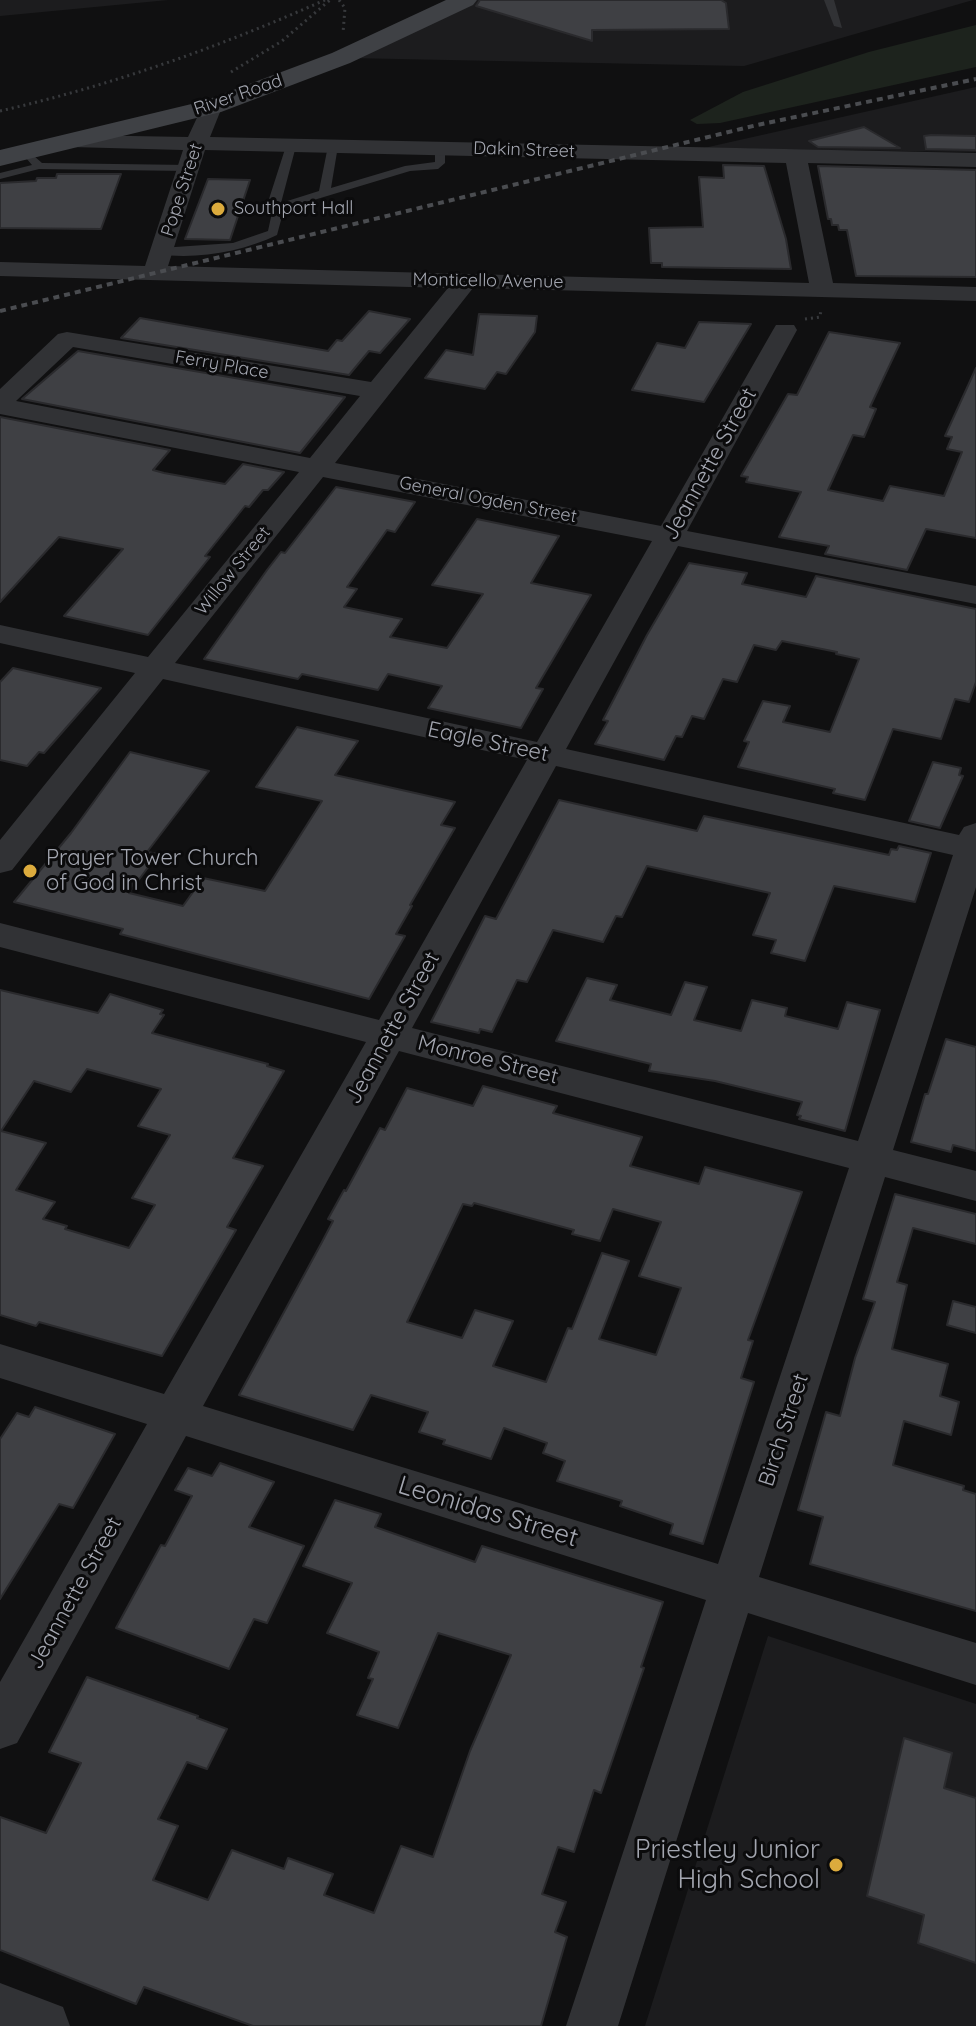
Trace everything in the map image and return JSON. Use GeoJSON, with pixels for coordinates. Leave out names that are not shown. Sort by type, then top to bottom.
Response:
{"type":"FeatureCollection","features":[{"type":"Feature","properties":{"kind":"main road","name":"River Road"},"geometry":{"type":"LineString","coordinates":[[22,159],[72,141],[212,107],[341,58],[465,0]]}},
{"type":"Feature","properties":{"kind":"street","name":"Pope Street"},"geometry":{"type":"LineString","coordinates":[[158,262],[196,144],[212,107]]}},
{"type":"Feature","properties":{"kind":"street","name":"Dakin Street"},"geometry":{"type":"LineString","coordinates":[[72,141],[333,146],[409,158],[440,148],[976,160]]}},
{"type":"Feature","properties":{"kind":"street"},"geometry":{"type":"LineString","coordinates":[[796,158],[822,290]]}},
{"type":"Feature","properties":{"kind":"street","name":"Monticello Avenue"},"geometry":{"type":"LineString","coordinates":[[0,269],[158,262],[467,280],[976,294]]}},
{"type":"Feature","properties":{"kind":"street","name":"Willow Street"},"geometry":{"type":"LineString","coordinates":[[0,862],[467,280]]}},
{"type":"Feature","properties":{"kind":"street","name":"Jeannette Street"},"geometry":{"type":"LineString","coordinates":[[0,1727],[785,330]]}},
{"type":"Feature","properties":{"kind":"street","name":"Ferry Place"},"geometry":{"type":"LineString","coordinates":[[0,404],[67,339],[377,391]]}},
{"type":"Feature","properties":{"kind":"street","name":"General Ogden Street"},"geometry":{"type":"LineString","coordinates":[[0,404],[976,595]]}},
{"type":"Feature","properties":{"kind":"street","name":"Eagle Street"},"geometry":{"type":"LineString","coordinates":[[0,634],[975,844]]}},
{"type":"Feature","properties":{"kind":"street","name":"Birch Street"},"geometry":{"type":"LineString","coordinates":[[592,2026],[975,844]]}},
{"type":"Feature","properties":{"kind":"street","name":"Monroe Street"},"geometry":{"type":"LineString","coordinates":[[0,935],[976,1186]]}},
{"type":"Feature","properties":{"kind":"street","name":"Leonidas Street"},"geometry":{"type":"LineString","coordinates":[[0,1361],[976,1664]]}},
{"type":"Feature","properties":{"kind":"street"},"geometry":{"type":"LineString","coordinates":[[0,2009],[44,2026]]}},
{"type":"Feature","properties":{"kind":"lane"},"geometry":{"type":"LineString","coordinates":[[829,0],[839,26]]}},
{"type":"Feature","properties":{"kind":"lane"},"geometry":{"type":"LineString","coordinates":[[279,207],[275,205],[275,199],[291,146]]}},
{"type":"Feature","properties":{"kind":"lane"},"geometry":{"type":"LineString","coordinates":[[324,194],[333,146]]}},
{"type":"Feature","properties":{"kind":"lane"},"geometry":{"type":"LineString","coordinates":[[279,207],[324,194],[409,158]]}},
{"type":"Feature","properties":{"kind":"lane"},"geometry":{"type":"LineString","coordinates":[[0,176],[22,159],[188,168]]}},
{"type":"Feature","properties":{"kind":"lane"},"geometry":{"type":"LineString","coordinates":[[158,262],[260,240],[273,233],[279,207]]}},
{"type":"Feature","properties":{"kind":"path"},"geometry":{"type":"LineString","coordinates":[[229,73],[282,41],[328,0]]}},
{"type":"Feature","properties":{"kind":"path"},"geometry":{"type":"LineString","coordinates":[[0,111],[194,57],[328,0]]}},
{"type":"Feature","properties":{"kind":"shaded area"},"geometry":{"type":"Polygon","coordinates":[[[0,0],[168,0],[0,16],[0,0]]]}},
{"type":"Feature","properties":{"kind":"shaded area"},"geometry":{"type":"Polygon","coordinates":[[[477,0],[973,0],[744,66],[351,58],[477,0]]]}},
{"type":"Feature","properties":{"kind":"shaded area"},"geometry":{"type":"Polygon","coordinates":[[[976,25],[976,67],[720,123],[697,124],[690,120],[743,92],[869,52],[976,25]]]}},
{"type":"Feature","properties":{"kind":"shaded area"},"geometry":{"type":"Polygon","coordinates":[[[976,87],[976,152],[704,148],[976,87]]]}},
{"type":"Feature","properties":{"kind":"shaded area","name":"Priestley Junior High School"},"geometry":{"type":"Polygon","coordinates":[[[768,1636],[976,1704],[976,2026],[645,2026],[768,1636]]]}},
{"type":"Feature","properties":{"kind":"building"},"geometry":{"type":"Polygon","coordinates":[[[480,0],[721,0],[726,3],[729,29],[592,30],[592,41],[476,6],[480,0]]]}},
{"type":"Feature","properties":{"kind":"building"},"geometry":{"type":"Polygon","coordinates":[[[864,127],[900,148],[818,147],[809,141],[864,127]]]}},
{"type":"Feature","properties":{"kind":"building"},"geometry":{"type":"Polygon","coordinates":[[[924,136],[976,136],[976,150],[926,149],[924,136]]]}},
{"type":"Feature","properties":{"kind":"building"},"geometry":{"type":"Polygon","coordinates":[[[723,165],[764,166],[786,239],[791,269],[662,267],[662,263],[651,263],[649,228],[703,227],[699,177],[724,178],[723,165]]]}},
{"type":"Feature","properties":{"kind":"building"},"geometry":{"type":"Polygon","coordinates":[[[818,166],[976,170],[976,277],[856,276],[847,230],[839,230],[838,225],[832,225],[831,219],[828,219],[818,166]]]}},
{"type":"Feature","properties":{"kind":"building"},"geometry":{"type":"Polygon","coordinates":[[[57,174],[121,174],[101,229],[0,228],[0,183],[56,178],[57,174]]]}},
{"type":"Feature","properties":{"kind":"building","name":"Southport Hall"},"geometry":{"type":"Polygon","coordinates":[[[208,179],[250,180],[230,240],[185,239],[208,179]]]}},
{"type":"Feature","properties":{"kind":"building"},"geometry":{"type":"Polygon","coordinates":[[[369,311],[410,319],[380,353],[369,351],[349,375],[121,338],[140,318],[328,351],[337,340],[342,341],[369,311]]]}},
{"type":"Feature","properties":{"kind":"building"},"geometry":{"type":"Polygon","coordinates":[[[479,314],[537,316],[535,332],[506,374],[497,372],[485,389],[425,378],[446,350],[473,355],[479,314]]]}},
{"type":"Feature","properties":{"kind":"building"},"geometry":{"type":"Polygon","coordinates":[[[699,322],[751,324],[704,402],[632,390],[657,343],[685,348],[699,322]]]}},
{"type":"Feature","properties":{"kind":"building"},"geometry":{"type":"Polygon","coordinates":[[[829,332],[900,343],[870,407],[876,409],[864,437],[853,435],[828,490],[883,501],[890,486],[944,496],[962,452],[947,449],[952,437],[945,436],[976,368],[976,538],[926,529],[907,570],[825,554],[829,546],[779,537],[801,492],[746,482],[748,477],[741,476],[788,394],[797,395],[829,332]]]}},
{"type":"Feature","properties":{"kind":"building"},"geometry":{"type":"Polygon","coordinates":[[[78,351],[345,397],[300,453],[22,399],[78,351]]]}},
{"type":"Feature","properties":{"kind":"building"},"geometry":{"type":"Polygon","coordinates":[[[0,417],[170,450],[153,470],[164,473],[225,484],[243,464],[284,472],[249,507],[245,506],[205,556],[210,557],[148,635],[64,616],[123,549],[59,537],[0,602],[0,417]]]}},
{"type":"Feature","properties":{"kind":"building"},"geometry":{"type":"Polygon","coordinates":[[[336,487],[415,502],[395,532],[387,530],[347,587],[357,589],[344,607],[402,619],[390,637],[447,648],[483,594],[432,585],[477,519],[559,536],[531,583],[591,595],[536,688],[543,689],[521,728],[428,708],[442,686],[388,674],[378,690],[302,674],[298,679],[204,659],[267,570],[281,552],[285,553],[336,487]]]}},
{"type":"Feature","properties":{"kind":"building"},"geometry":{"type":"Polygon","coordinates":[[[689,563],[747,573],[742,584],[806,597],[816,576],[976,609],[976,682],[969,702],[955,699],[941,739],[893,729],[865,800],[833,793],[835,789],[738,767],[749,742],[744,741],[763,701],[790,706],[783,722],[830,732],[859,659],[837,652],[782,641],[776,650],[754,645],[737,682],[723,679],[704,719],[692,716],[682,737],[676,736],[664,760],[595,744],[608,721],[603,720],[647,635],[689,563]]]}},
{"type":"Feature","properties":{"kind":"building"},"geometry":{"type":"Polygon","coordinates":[[[13,668],[101,688],[44,753],[39,752],[27,766],[0,760],[0,682],[13,668]]]}},
{"type":"Feature","properties":{"kind":"building"},"geometry":{"type":"Polygon","coordinates":[[[297,727],[358,741],[335,775],[455,802],[441,825],[455,828],[410,905],[396,934],[405,936],[369,999],[120,934],[123,929],[14,902],[71,833],[130,752],[209,771],[147,852],[158,854],[129,893],[183,906],[203,878],[265,891],[322,801],[256,787],[297,727]]]}},
{"type":"Feature","properties":{"kind":"building"},"geometry":{"type":"Polygon","coordinates":[[[933,762],[961,768],[959,775],[963,776],[940,828],[909,821],[933,762]]]}},
{"type":"Feature","properties":{"kind":"building"},"geometry":{"type":"Polygon","coordinates":[[[559,800],[697,831],[704,816],[889,855],[891,849],[897,850],[899,846],[931,853],[915,902],[834,886],[805,961],[771,953],[776,940],[753,935],[770,893],[647,866],[622,917],[616,916],[603,942],[553,930],[527,982],[517,980],[492,1032],[480,1029],[479,1033],[431,1022],[485,916],[496,919],[559,800]]]}},
{"type":"Feature","properties":{"kind":"building"},"geometry":{"type":"Polygon","coordinates":[[[587,978],[617,985],[610,1000],[671,1015],[685,982],[707,987],[694,1020],[741,1031],[752,1000],[787,1008],[785,1016],[838,1029],[847,1002],[880,1010],[845,1131],[799,1119],[801,1116],[797,1115],[802,1102],[715,1081],[649,1071],[651,1064],[556,1041],[587,978]]]}},
{"type":"Feature","properties":{"kind":"building"},"geometry":{"type":"Polygon","coordinates":[[[0,990],[98,1013],[110,994],[163,1010],[160,1014],[164,1015],[152,1033],[284,1071],[233,1158],[263,1166],[227,1227],[236,1230],[162,1356],[39,1322],[36,1326],[0,1315],[0,990]],[[87,1069],[71,1092],[34,1081],[1,1131],[46,1143],[16,1190],[55,1202],[43,1219],[67,1226],[65,1229],[129,1248],[155,1205],[132,1198],[170,1135],[138,1126],[161,1089],[87,1069]]]}},
{"type":"Feature","properties":{"kind":"building"},"geometry":{"type":"Polygon","coordinates":[[[946,1039],[976,1047],[976,1151],[953,1145],[951,1152],[911,1142],[946,1039]]]}},
{"type":"Feature","properties":{"kind":"building"},"geometry":{"type":"Polygon","coordinates":[[[483,1086],[557,1106],[553,1113],[642,1137],[630,1166],[699,1184],[705,1167],[802,1192],[748,1340],[753,1341],[741,1378],[754,1382],[703,1544],[670,1534],[673,1524],[620,1506],[622,1501],[557,1481],[565,1461],[543,1453],[547,1443],[504,1428],[491,1459],[443,1444],[445,1440],[419,1432],[428,1412],[371,1395],[353,1430],[239,1395],[333,1221],[328,1219],[380,1128],[385,1130],[407,1088],[473,1106],[483,1086]],[[474,1203],[472,1206],[463,1204],[407,1322],[462,1338],[475,1310],[513,1321],[493,1366],[546,1382],[568,1328],[572,1329],[602,1253],[629,1261],[599,1339],[656,1355],[681,1288],[639,1276],[661,1222],[613,1209],[600,1241],[572,1234],[574,1230],[474,1203]]]}},
{"type":"Feature","properties":{"kind":"building"},"geometry":{"type":"Polygon","coordinates":[[[895,1194],[976,1214],[976,1244],[913,1228],[897,1282],[907,1285],[892,1349],[948,1364],[940,1396],[959,1402],[951,1435],[904,1421],[893,1465],[964,1486],[963,1490],[976,1494],[976,1611],[810,1564],[823,1517],[798,1510],[826,1412],[840,1416],[855,1358],[875,1302],[863,1299],[895,1194]]]}},
{"type":"Feature","properties":{"kind":"building"},"geometry":{"type":"Polygon","coordinates":[[[953,1301],[976,1307],[976,1333],[947,1325],[953,1301]]]}},
{"type":"Feature","properties":{"kind":"building"},"geometry":{"type":"Polygon","coordinates":[[[35,1407],[115,1434],[73,1508],[59,1504],[0,1599],[0,1439],[17,1413],[29,1417],[35,1407]]]}},
{"type":"Feature","properties":{"kind":"building"},"geometry":{"type":"Polygon","coordinates":[[[220,1463],[274,1482],[249,1527],[304,1546],[267,1623],[254,1619],[229,1669],[116,1628],[161,1545],[165,1546],[192,1496],[175,1490],[188,1468],[212,1476],[220,1463]]]}},
{"type":"Feature","properties":{"kind":"building"},"geometry":{"type":"Polygon","coordinates":[[[335,1500],[381,1514],[375,1527],[475,1562],[482,1546],[663,1602],[601,1793],[594,1790],[574,1852],[558,1847],[542,1894],[566,1902],[555,1932],[567,1937],[541,2026],[253,2026],[144,1987],[136,2004],[0,1950],[0,1817],[46,1833],[81,1763],[49,1752],[87,1677],[227,1729],[207,1769],[187,1762],[158,1819],[178,1826],[153,1880],[208,1900],[232,1850],[284,1869],[288,1858],[333,1874],[324,1895],[374,1913],[401,1846],[433,1857],[470,1751],[511,1655],[438,1633],[398,1728],[357,1715],[373,1679],[368,1678],[379,1652],[327,1633],[352,1583],[303,1566],[335,1500]]]}},
{"type":"Feature","properties":{"kind":"building"},"geometry":{"type":"Polygon","coordinates":[[[904,1738],[952,1753],[944,1788],[976,1798],[976,1963],[918,1943],[924,1915],[867,1896],[904,1738]]]}},
{"type":"Feature","properties":{"kind":"railway"},"geometry":{"type":"LineString","coordinates":[[0,311],[757,125],[976,79]]}},
{"type":"Feature","properties":{"kind":"place","name":"Southport Hall"},"geometry":{"type":"Point","coordinates":[218,209]}},
{"type":"Feature","properties":{"kind":"place","name":"Prayer Tower Church of God in Christ"},"geometry":{"type":"Point","coordinates":[30,871]}},
{"type":"Feature","properties":{"kind":"place","name":"Priestley Junior High School"},"geometry":{"type":"Point","coordinates":[836,1865]}}]}
